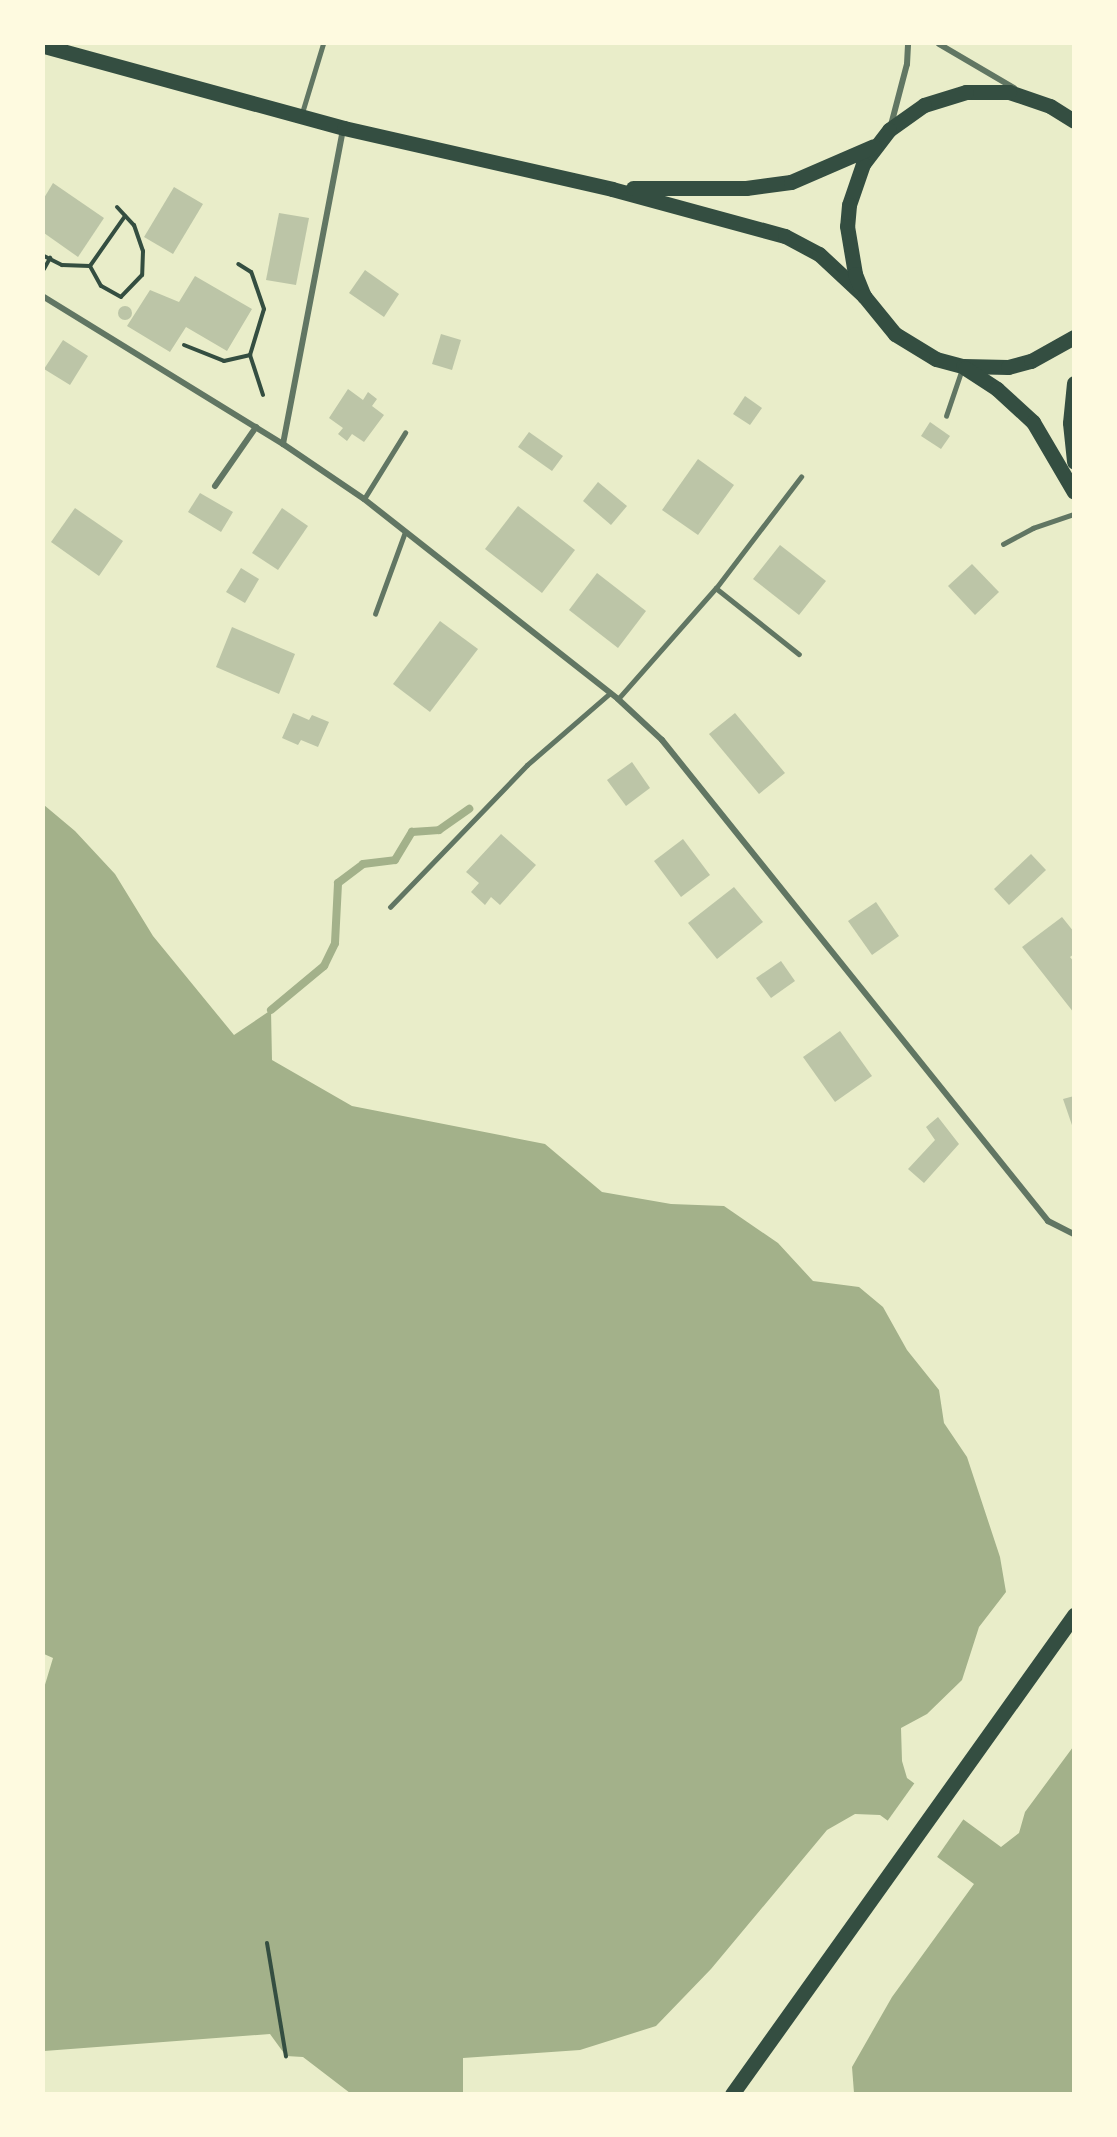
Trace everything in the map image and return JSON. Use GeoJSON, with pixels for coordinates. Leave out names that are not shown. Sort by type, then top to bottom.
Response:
{"type":"FeatureCollection","features":[{"type":"Feature","properties":{"kind":"main road"},"geometry":{"type":"LineString","coordinates":[[44,45],[344,128],[612,189],[785,236],[819,254],[864,296],[895,334],[914,348],[963,366],[986,369],[1031,361],[1074,337]]}},
{"type":"Feature","properties":{"kind":"main road"},"geometry":{"type":"LineString","coordinates":[[864,296],[852,262],[847,226],[855,184],[875,146],[889,130],[924,105],[966,92],[987,90],[1030,97],[1074,121]]}},
{"type":"Feature","properties":{"kind":"main road"},"geometry":{"type":"LineString","coordinates":[[612,189],[746,188],[791,182],[875,146]]}},
{"type":"Feature","properties":{"kind":"main road"},"geometry":{"type":"LineString","coordinates":[[963,366],[997,389],[1033,422],[1074,492]]}},
{"type":"Feature","properties":{"kind":"main road"},"geometry":{"type":"LineString","coordinates":[[1074,383],[1070,423],[1074,462]]}},
{"type":"Feature","properties":{"kind":"main road"},"geometry":{"type":"LineString","coordinates":[[732,2094],[1074,1615]]}},
{"type":"Feature","properties":{"kind":"street"},"geometry":{"type":"LineString","coordinates":[[889,130],[907,64],[908,44]]}},
{"type":"Feature","properties":{"kind":"street"},"geometry":{"type":"LineString","coordinates":[[939,44],[1030,97]]}},
{"type":"Feature","properties":{"kind":"street"},"geometry":{"type":"LineString","coordinates":[[283,444],[344,128]]}},
{"type":"Feature","properties":{"kind":"street"},"geometry":{"type":"LineString","coordinates":[[44,297],[283,444],[364,499],[618,699],[662,740],[1048,1221],[1074,1234]]}},
{"type":"Feature","properties":{"kind":"street"},"geometry":{"type":"LineString","coordinates":[[215,486],[256,427]]}},
{"type":"Feature","properties":{"kind":"lane"},"geometry":{"type":"LineString","coordinates":[[301,116],[323,44]]}},
{"type":"Feature","properties":{"kind":"lane"},"geometry":{"type":"LineString","coordinates":[[946,416],[963,366]]}},
{"type":"Feature","properties":{"kind":"lane"},"geometry":{"type":"LineString","coordinates":[[364,499],[405,433]]}},
{"type":"Feature","properties":{"kind":"lane"},"geometry":{"type":"LineString","coordinates":[[618,699],[716,588],[801,477]]}},
{"type":"Feature","properties":{"kind":"lane"},"geometry":{"type":"LineString","coordinates":[[1003,544],[1033,528],[1074,514]]}},
{"type":"Feature","properties":{"kind":"lane"},"geometry":{"type":"LineString","coordinates":[[375,614],[405,532]]}},
{"type":"Feature","properties":{"kind":"lane"},"geometry":{"type":"LineString","coordinates":[[716,588],[799,654]]}},
{"type":"Feature","properties":{"kind":"lane"},"geometry":{"type":"LineString","coordinates":[[390,907],[527,765],[610,693]]}},
{"type":"Feature","properties":{"kind":"path"},"geometry":{"type":"LineString","coordinates":[[90,266],[101,286],[111,294],[121,297],[137,285],[142,275],[143,251],[134,225],[117,207]]}},
{"type":"Feature","properties":{"kind":"path"},"geometry":{"type":"LineString","coordinates":[[90,266],[125,216]]}},
{"type":"Feature","properties":{"kind":"path"},"geometry":{"type":"LineString","coordinates":[[44,256],[62,265],[90,266]]}},
{"type":"Feature","properties":{"kind":"path"},"geometry":{"type":"LineString","coordinates":[[44,268],[50,258]]}},
{"type":"Feature","properties":{"kind":"path"},"geometry":{"type":"LineString","coordinates":[[238,264],[251,272],[264,309],[250,355],[263,395]]}},
{"type":"Feature","properties":{"kind":"path"},"geometry":{"type":"LineString","coordinates":[[184,345],[224,361],[250,355]]}},
{"type":"Feature","properties":{"kind":"path"},"geometry":{"type":"LineString","coordinates":[[267,1943],[286,2056]]}},
{"type":"Feature","properties":{"kind":"shaded area"},"geometry":{"type":"Polygon","coordinates":[[[44,805],[75,831],[115,874],[153,936],[234,1035],[271,1010],[272,1060],[352,1106],[545,1144],[602,1192],[671,1204],[724,1206],[778,1243],[813,1281],[859,1287],[883,1307],[907,1350],[939,1390],[944,1423],[967,1457],[1000,1557],[1006,1592],[979,1627],[962,1680],[927,1714],[901,1728],[902,1761],[907,1778],[1001,1847],[1019,1833],[1025,1812],[1073,1747],[1073,2093],[854,2093],[852,2067],[892,1997],[974,1884],[880,1815],[855,1814],[827,1830],[711,1969],[656,2026],[580,2050],[463,2058],[463,2092],[350,2093],[303,2057],[286,2056],[270,2034],[44,2051],[44,1688],[53,1658],[44,1654],[44,805]]]}},
{"type":"Feature","properties":{"kind":"pier"},"geometry":{"type":"Polygon","coordinates":[[[916,1781],[965,1817],[935,1860],[886,1823],[916,1781]]]}},
{"type":"Feature","properties":{"kind":"building"},"geometry":{"type":"Polygon","coordinates":[[[53,183],[104,218],[78,257],[44,233],[44,198],[53,183]]]}},
{"type":"Feature","properties":{"kind":"building"},"geometry":{"type":"Polygon","coordinates":[[[174,187],[203,204],[173,254],[144,237],[174,187]]]}},
{"type":"Feature","properties":{"kind":"building"},"geometry":{"type":"Polygon","coordinates":[[[279,213],[309,218],[296,285],[266,280],[279,213]]]}},
{"type":"Feature","properties":{"kind":"building"},"geometry":{"type":"Polygon","coordinates":[[[365,270],[399,294],[384,317],[349,293],[365,270]]]}},
{"type":"Feature","properties":{"kind":"building"},"geometry":{"type":"Polygon","coordinates":[[[195,276],[252,309],[227,351],[186,327],[170,352],[127,326],[150,290],[179,302],[195,276]]]}},
{"type":"Feature","properties":{"kind":"building"},"geometry":{"type":"Polygon","coordinates":[[[122,306],[128,306],[132,313],[128,320],[122,320],[118,316],[118,310],[122,306]]]}},
{"type":"Feature","properties":{"kind":"building"},"geometry":{"type":"Polygon","coordinates":[[[441,334],[461,340],[452,370],[432,364],[441,334]]]}},
{"type":"Feature","properties":{"kind":"building"},"geometry":{"type":"Polygon","coordinates":[[[63,340],[88,356],[70,385],[44,369],[63,340]]]}},
{"type":"Feature","properties":{"kind":"building"},"geometry":{"type":"Polygon","coordinates":[[[348,389],[363,400],[368,392],[377,399],[372,406],[384,415],[364,442],[352,434],[347,441],[338,434],[343,428],[329,418],[348,389]]]}},
{"type":"Feature","properties":{"kind":"building"},"geometry":{"type":"Polygon","coordinates":[[[745,396],[762,408],[750,425],[733,414],[745,396]]]}},
{"type":"Feature","properties":{"kind":"building"},"geometry":{"type":"Polygon","coordinates":[[[930,422],[950,436],[941,449],[921,436],[930,422]]]}},
{"type":"Feature","properties":{"kind":"building"},"geometry":{"type":"Polygon","coordinates":[[[529,432],[563,456],[552,471],[518,447],[529,432]]]}},
{"type":"Feature","properties":{"kind":"building"},"geometry":{"type":"Polygon","coordinates":[[[698,459],[734,485],[698,535],[662,510],[698,459]]]}},
{"type":"Feature","properties":{"kind":"building"},"geometry":{"type":"Polygon","coordinates":[[[598,482],[627,506],[611,525],[583,501],[598,482]]]}},
{"type":"Feature","properties":{"kind":"building"},"geometry":{"type":"Polygon","coordinates":[[[200,493],[233,512],[221,532],[188,512],[200,493]]]}},
{"type":"Feature","properties":{"kind":"building"},"geometry":{"type":"Polygon","coordinates":[[[518,506],[575,550],[542,593],[485,549],[518,506]]]}},
{"type":"Feature","properties":{"kind":"building"},"geometry":{"type":"Polygon","coordinates":[[[75,508],[123,541],[99,576],[51,542],[75,508]]]}},
{"type":"Feature","properties":{"kind":"building"},"geometry":{"type":"Polygon","coordinates":[[[282,508],[308,526],[278,570],[252,553],[282,508]]]}},
{"type":"Feature","properties":{"kind":"building"},"geometry":{"type":"Polygon","coordinates":[[[780,545],[826,581],[799,615],[753,579],[780,545]]]}},
{"type":"Feature","properties":{"kind":"building"},"geometry":{"type":"Polygon","coordinates":[[[972,564],[999,592],[975,615],[948,586],[972,564]]]}},
{"type":"Feature","properties":{"kind":"building"},"geometry":{"type":"Polygon","coordinates":[[[241,568],[259,579],[245,603],[226,592],[241,568]]]}},
{"type":"Feature","properties":{"kind":"building"},"geometry":{"type":"Polygon","coordinates":[[[597,573],[646,611],[618,648],[569,610],[597,573]]]}},
{"type":"Feature","properties":{"kind":"building"},"geometry":{"type":"Polygon","coordinates":[[[440,621],[478,649],[430,712],[393,684],[440,621]]]}},
{"type":"Feature","properties":{"kind":"building"},"geometry":{"type":"Polygon","coordinates":[[[232,627],[295,654],[279,694],[216,667],[232,627]]]}},
{"type":"Feature","properties":{"kind":"building"},"geometry":{"type":"Polygon","coordinates":[[[293,713],[309,720],[312,715],[329,722],[318,747],[301,740],[298,745],[282,738],[293,713]]]}},
{"type":"Feature","properties":{"kind":"building"},"geometry":{"type":"Polygon","coordinates":[[[735,713],[785,773],[759,794],[709,734],[735,713]]]}},
{"type":"Feature","properties":{"kind":"building"},"geometry":{"type":"Polygon","coordinates":[[[632,762],[650,788],[626,806],[607,780],[632,762]]]}},
{"type":"Feature","properties":{"kind":"building"},"geometry":{"type":"Polygon","coordinates":[[[501,834],[536,865],[500,905],[491,897],[485,905],[471,892],[479,883],[466,872],[501,834]]]}},
{"type":"Feature","properties":{"kind":"building"},"geometry":{"type":"Polygon","coordinates":[[[683,839],[710,875],[681,897],[654,861],[683,839]]]}},
{"type":"Feature","properties":{"kind":"building"},"geometry":{"type":"Polygon","coordinates":[[[1031,854],[1046,870],[1009,905],[994,889],[1031,854]]]}},
{"type":"Feature","properties":{"kind":"building"},"geometry":{"type":"Polygon","coordinates":[[[734,887],[763,922],[717,959],[688,923],[734,887]]]}},
{"type":"Feature","properties":{"kind":"building"},"geometry":{"type":"Polygon","coordinates":[[[876,902],[899,936],[872,955],[848,921],[876,902]]]}},
{"type":"Feature","properties":{"kind":"building"},"geometry":{"type":"Polygon","coordinates":[[[1062,917],[1074,932],[1074,954],[1070,957],[1074,962],[1074,1013],[1022,947],[1062,917]]]}},
{"type":"Feature","properties":{"kind":"building"},"geometry":{"type":"Polygon","coordinates":[[[781,961],[795,981],[771,998],[756,978],[781,961]]]}},
{"type":"Feature","properties":{"kind":"building"},"geometry":{"type":"Polygon","coordinates":[[[840,1031],[872,1076],[835,1102],[803,1057],[840,1031]]]}},
{"type":"Feature","properties":{"kind":"building"},"geometry":{"type":"Polygon","coordinates":[[[1074,1096],[1074,1128],[1073,1128],[1063,1099],[1074,1096]]]}},
{"type":"Feature","properties":{"kind":"building"},"geometry":{"type":"Polygon","coordinates":[[[938,1117],[959,1144],[924,1183],[908,1169],[935,1140],[926,1127],[938,1117]]]}},
{"type":"Feature","properties":{"kind":"waterway"},"geometry":{"type":"LineString","coordinates":[[271,1010],[324,966],[335,943],[338,883],[363,864],[395,860],[412,832],[439,830],[469,809]]}}]}
